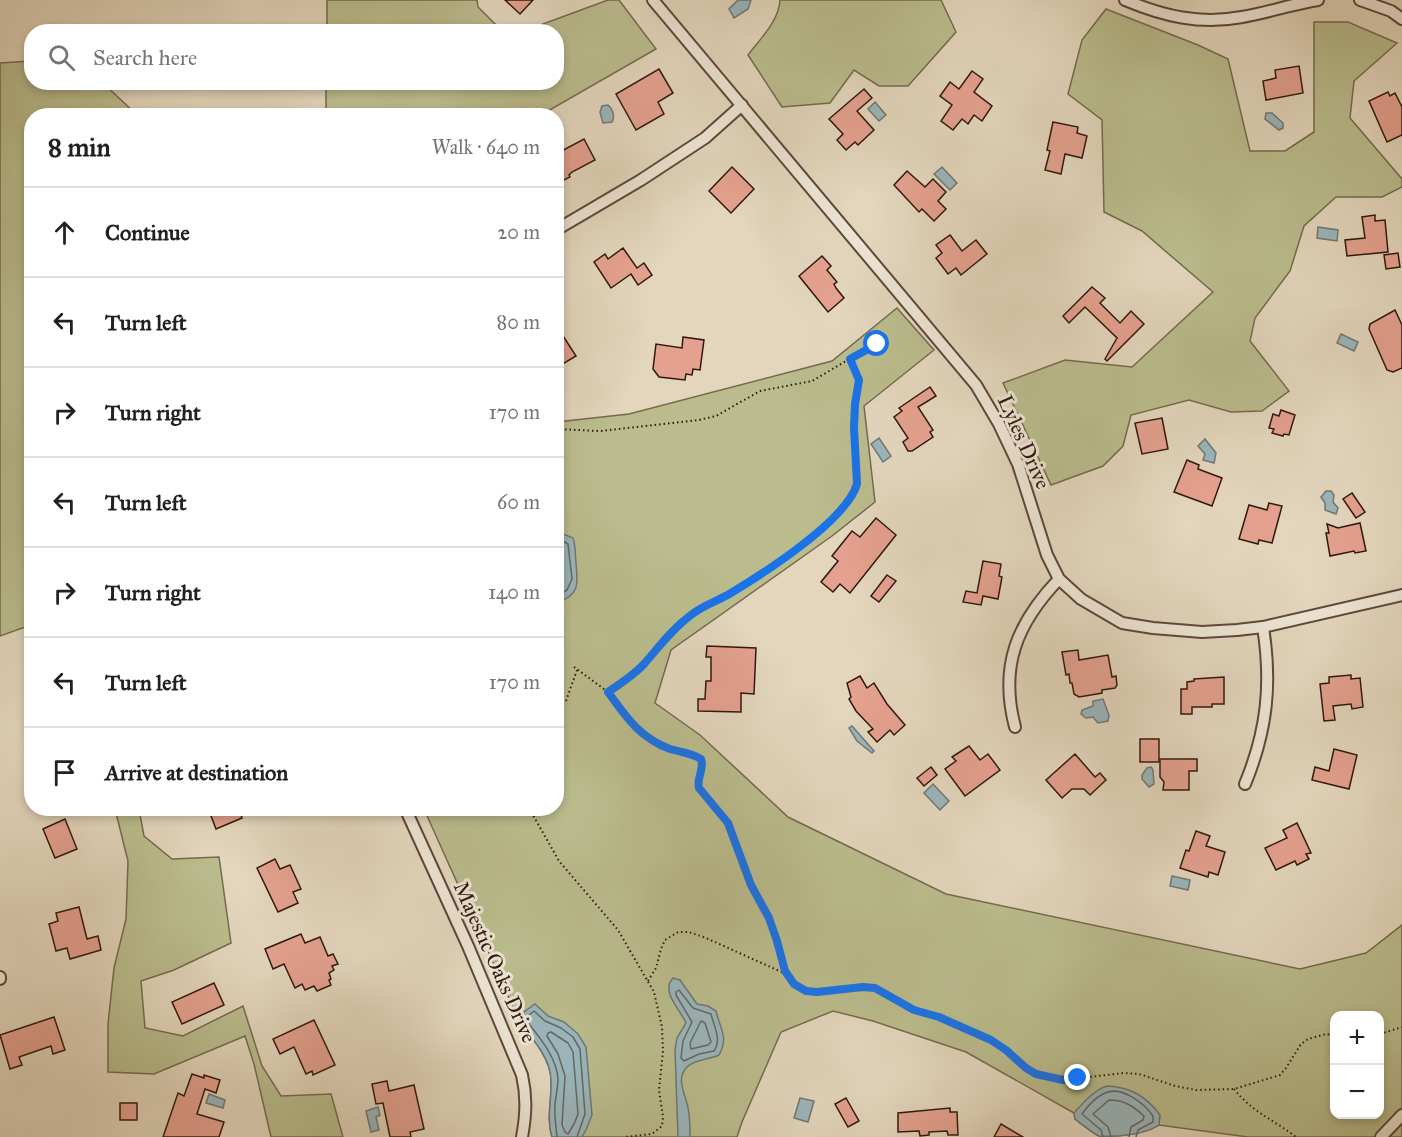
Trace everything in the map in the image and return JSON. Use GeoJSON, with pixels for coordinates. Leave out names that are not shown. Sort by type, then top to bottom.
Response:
{"type":"FeatureCollection","features":[{"type":"Feature","properties":{"kind":"street","name":"Lyles Drive"},"geometry":{"type":"LineString","coordinates":[[653,0],[976,385],[999,424],[1018,464],[1047,555],[1059,579],[1081,599],[1122,623],[1202,632],[1263,627],[1402,595]]}},
{"type":"Feature","properties":{"kind":"street"},"geometry":{"type":"LineString","coordinates":[[1125,0],[1171,16],[1219,20],[1318,0]]}},
{"type":"Feature","properties":{"kind":"street"},"geometry":{"type":"LineString","coordinates":[[1360,0],[1391,11],[1402,18]]}},
{"type":"Feature","properties":{"kind":"street"},"geometry":{"type":"LineString","coordinates":[[564,225],[641,180],[705,138],[742,105]]}},
{"type":"Feature","properties":{"kind":"street"},"geometry":{"type":"LineString","coordinates":[[1015,727],[1009,703],[1011,663],[1018,638],[1042,596],[1059,579]]}},
{"type":"Feature","properties":{"kind":"street"},"geometry":{"type":"LineString","coordinates":[[1245,784],[1261,740],[1266,709],[1269,674],[1263,627]]}},
{"type":"Feature","properties":{"kind":"street","name":"Majestic Oaks Drive"},"geometry":{"type":"LineString","coordinates":[[409,816],[468,946],[522,1075],[526,1094],[526,1115],[522,1137]]}},
{"type":"Feature","properties":{"kind":"street"},"geometry":{"type":"LineString","coordinates":[[1381,1137],[1402,1115]]}},
{"type":"Feature","properties":{"kind":"path"},"geometry":{"type":"LineString","coordinates":[[564,429],[600,431],[716,417],[760,391],[812,381],[877,344]]}},
{"type":"Feature","properties":{"kind":"path"},"geometry":{"type":"LineString","coordinates":[[608,692],[644,665],[659,643],[690,615],[731,593],[793,551],[846,505],[857,484],[854,428],[859,380],[850,359]]}},
{"type":"Feature","properties":{"kind":"path"},"geometry":{"type":"LineString","coordinates":[[566,701],[575,669],[608,692],[635,729],[646,738],[701,759],[699,788],[728,823],[751,885],[769,918],[787,975],[794,984],[806,991],[875,988],[914,1010],[939,1017],[991,1040],[1026,1068],[1063,1080],[1124,1072],[1196,1090],[1234,1089],[1280,1075],[1301,1044],[1308,1039],[1330,1034]]}},
{"type":"Feature","properties":{"kind":"path"},"geometry":{"type":"LineString","coordinates":[[533,816],[554,854],[618,930],[657,998],[662,1027],[662,1060],[658,1089],[663,1117],[662,1126],[652,1134],[625,1137]]}},
{"type":"Feature","properties":{"kind":"path"},"geometry":{"type":"LineString","coordinates":[[648,981],[656,968],[665,940],[678,932],[689,932],[706,938],[787,975]]}},
{"type":"Feature","properties":{"kind":"path"},"geometry":{"type":"LineString","coordinates":[[1384,1033],[1402,1028]]}},
{"type":"Feature","properties":{"kind":"path"},"geometry":{"type":"LineString","coordinates":[[1234,1089],[1241,1099],[1263,1117],[1296,1137]]}},
{"type":"Feature","properties":{"kind":"green space"},"geometry":{"type":"Polygon","coordinates":[[[327,0],[477,0],[478,7],[495,24],[327,24],[327,0]]]}},
{"type":"Feature","properties":{"kind":"green space"},"geometry":{"type":"Polygon","coordinates":[[[608,0],[619,0],[656,49],[553,108],[326,108],[326,90],[564,90],[564,24],[543,24],[608,0]]]}},
{"type":"Feature","properties":{"kind":"green space"},"geometry":{"type":"Polygon","coordinates":[[[780,0],[941,0],[956,32],[908,86],[879,86],[854,70],[830,103],[782,107],[748,55],[773,22],[780,0]]]}},
{"type":"Feature","properties":{"kind":"green space"},"geometry":{"type":"Polygon","coordinates":[[[1106,9],[1228,59],[1250,151],[1285,151],[1314,132],[1314,22],[1348,22],[1397,43],[1354,81],[1350,118],[1402,179],[1402,187],[1382,197],[1336,197],[1304,226],[1290,271],[1255,318],[1250,341],[1289,391],[1262,411],[1231,412],[1189,400],[1131,415],[1123,446],[1103,466],[1051,485],[1003,383],[1065,360],[1132,367],[1213,292],[1142,231],[1104,212],[1102,120],[1068,94],[1082,40],[1106,9]]]}},
{"type":"Feature","properties":{"kind":"green space"},"geometry":{"type":"Polygon","coordinates":[[[24,61],[24,90],[110,90],[130,108],[24,108],[24,627],[0,636],[0,63],[24,61]]]}},
{"type":"Feature","properties":{"kind":"green space"},"geometry":{"type":"Polygon","coordinates":[[[897,308],[934,350],[864,406],[875,502],[832,536],[671,650],[655,703],[700,735],[788,817],[946,894],[1300,969],[1366,953],[1402,925],[1402,1137],[1248,1137],[1159,1125],[1122,1136],[1099,1136],[1075,1119],[1074,1113],[966,1052],[873,1021],[833,1011],[781,1032],[737,1137],[552,1137],[549,1116],[551,1080],[545,1058],[537,1044],[522,1027],[427,816],[564,816],[564,421],[629,414],[832,361],[897,308]]]}},
{"type":"Feature","properties":{"kind":"green space"},"geometry":{"type":"Polygon","coordinates":[[[117,816],[140,816],[144,836],[172,859],[219,857],[231,943],[174,970],[141,981],[145,1028],[183,1036],[243,1006],[262,1066],[281,1096],[331,1094],[343,1137],[271,1137],[245,1036],[154,1074],[108,1072],[108,1024],[114,968],[126,919],[128,861],[117,816]]]}},
{"type":"Feature","properties":{"kind":"water"},"geometry":{"type":"Polygon","coordinates":[[[738,0],[751,0],[748,9],[734,18],[729,9],[738,0]]]}},
{"type":"Feature","properties":{"kind":"water"},"geometry":{"type":"Polygon","coordinates":[[[875,102],[886,115],[879,121],[868,109],[875,102]]]}},
{"type":"Feature","properties":{"kind":"water"},"geometry":{"type":"Polygon","coordinates":[[[608,105],[612,111],[613,120],[603,123],[600,112],[602,106],[608,105]]]}},
{"type":"Feature","properties":{"kind":"water"},"geometry":{"type":"Polygon","coordinates":[[[1266,113],[1272,113],[1283,123],[1283,128],[1279,130],[1265,119],[1266,113]]]}},
{"type":"Feature","properties":{"kind":"water"},"geometry":{"type":"Polygon","coordinates":[[[942,167],[957,183],[950,190],[934,174],[942,167]]]}},
{"type":"Feature","properties":{"kind":"water"},"geometry":{"type":"Polygon","coordinates":[[[1318,227],[1338,230],[1337,241],[1317,238],[1318,227]]]}},
{"type":"Feature","properties":{"kind":"water"},"geometry":{"type":"Polygon","coordinates":[[[1341,334],[1358,342],[1354,351],[1337,343],[1341,334]]]}},
{"type":"Feature","properties":{"kind":"water"},"geometry":{"type":"Polygon","coordinates":[[[879,438],[891,456],[883,462],[871,444],[879,438]]]}},
{"type":"Feature","properties":{"kind":"water"},"geometry":{"type":"Polygon","coordinates":[[[1205,439],[1216,453],[1214,463],[1203,460],[1205,454],[1198,446],[1205,439]]]}},
{"type":"Feature","properties":{"kind":"water"},"geometry":{"type":"Polygon","coordinates":[[[1326,491],[1331,491],[1334,495],[1333,502],[1338,508],[1336,514],[1325,510],[1325,503],[1321,497],[1326,491]]]}},
{"type":"Feature","properties":{"kind":"water"},"geometry":{"type":"Polygon","coordinates":[[[564,534],[573,538],[577,577],[574,592],[565,600],[564,534]]]}},
{"type":"Feature","properties":{"kind":"water"},"geometry":{"type":"Polygon","coordinates":[[[1103,699],[1109,715],[1108,721],[1098,723],[1093,717],[1086,718],[1081,714],[1082,710],[1093,706],[1093,701],[1103,699]]]}},
{"type":"Feature","properties":{"kind":"water"},"geometry":{"type":"Polygon","coordinates":[[[852,726],[874,751],[872,753],[857,741],[849,728],[852,726]]]}},
{"type":"Feature","properties":{"kind":"water"},"geometry":{"type":"Polygon","coordinates":[[[1151,767],[1154,784],[1149,787],[1142,779],[1142,775],[1147,768],[1151,767]]]}},
{"type":"Feature","properties":{"kind":"water"},"geometry":{"type":"Polygon","coordinates":[[[933,784],[949,801],[940,810],[924,793],[933,784]]]}},
{"type":"Feature","properties":{"kind":"water"},"geometry":{"type":"Polygon","coordinates":[[[1172,876],[1190,880],[1188,890],[1170,886],[1172,876]]]}},
{"type":"Feature","properties":{"kind":"water"},"geometry":{"type":"Polygon","coordinates":[[[673,978],[680,980],[697,1004],[708,1006],[716,1011],[724,1038],[719,1055],[690,1064],[682,1077],[682,1087],[689,1115],[690,1137],[678,1137],[675,1050],[677,1038],[686,1023],[670,995],[670,983],[673,978]]]}},
{"type":"Feature","properties":{"kind":"water"},"geometry":{"type":"Polygon","coordinates":[[[535,1004],[548,1016],[564,1022],[578,1034],[586,1047],[592,1115],[582,1137],[552,1137],[549,1123],[550,1073],[541,1051],[522,1027],[524,1012],[535,1004]]]}},
{"type":"Feature","properties":{"kind":"water"},"geometry":{"type":"Polygon","coordinates":[[[1107,1086],[1123,1088],[1143,1098],[1160,1115],[1159,1125],[1122,1136],[1099,1136],[1075,1119],[1074,1113],[1085,1101],[1107,1086]]]}},
{"type":"Feature","properties":{"kind":"water"},"geometry":{"type":"Polygon","coordinates":[[[209,1094],[225,1100],[223,1108],[206,1103],[209,1094]]]}},
{"type":"Feature","properties":{"kind":"water"},"geometry":{"type":"Polygon","coordinates":[[[800,1098],[814,1101],[808,1122],[794,1118],[800,1098]]]}},
{"type":"Feature","properties":{"kind":"water"},"geometry":{"type":"Polygon","coordinates":[[[378,1107],[380,1115],[376,1117],[379,1130],[371,1132],[366,1111],[378,1107]]]}},
{"type":"Feature","properties":{"kind":"building"},"geometry":{"type":"Polygon","coordinates":[[[505,0],[533,0],[520,14],[505,0]]]}},
{"type":"Feature","properties":{"kind":"building"},"geometry":{"type":"Polygon","coordinates":[[[1299,66],[1303,93],[1266,100],[1263,81],[1276,78],[1275,70],[1299,66]]]}},
{"type":"Feature","properties":{"kind":"building"},"geometry":{"type":"Polygon","coordinates":[[[659,69],[673,93],[658,102],[664,114],[636,130],[616,94],[659,69]]]}},
{"type":"Feature","properties":{"kind":"building"},"geometry":{"type":"Polygon","coordinates":[[[972,71],[983,79],[974,92],[992,106],[982,121],[974,115],[968,124],[962,119],[953,130],[941,121],[952,105],[940,96],[950,82],[959,89],[972,71]]]}},
{"type":"Feature","properties":{"kind":"building"},"geometry":{"type":"Polygon","coordinates":[[[864,89],[872,98],[857,111],[874,130],[858,145],[855,142],[846,150],[837,140],[843,134],[829,119],[864,89]]]}},
{"type":"Feature","properties":{"kind":"building"},"geometry":{"type":"Polygon","coordinates":[[[1388,92],[1390,96],[1395,93],[1402,107],[1402,135],[1387,142],[1369,101],[1388,92]]]}},
{"type":"Feature","properties":{"kind":"building"},"geometry":{"type":"Polygon","coordinates":[[[1053,122],[1078,127],[1077,133],[1087,136],[1082,158],[1065,154],[1061,174],[1045,170],[1050,151],[1047,150],[1053,122]]]}},
{"type":"Feature","properties":{"kind":"building"},"geometry":{"type":"Polygon","coordinates":[[[584,139],[595,160],[572,172],[570,177],[564,180],[564,150],[584,139]]]}},
{"type":"Feature","properties":{"kind":"building"},"geometry":{"type":"Polygon","coordinates":[[[732,167],[754,189],[731,213],[709,191],[732,167]]]}},
{"type":"Feature","properties":{"kind":"building"},"geometry":{"type":"Polygon","coordinates":[[[907,171],[925,187],[933,179],[946,192],[938,201],[946,209],[934,221],[922,209],[919,212],[894,185],[907,171]]]}},
{"type":"Feature","properties":{"kind":"building"},"geometry":{"type":"Polygon","coordinates":[[[1375,215],[1375,221],[1385,220],[1388,252],[1347,256],[1345,240],[1365,238],[1362,217],[1375,215]]]}},
{"type":"Feature","properties":{"kind":"building"},"geometry":{"type":"Polygon","coordinates":[[[950,235],[962,251],[976,240],[987,254],[961,275],[956,268],[948,274],[936,258],[942,253],[936,245],[950,235]]]}},
{"type":"Feature","properties":{"kind":"building"},"geometry":{"type":"Polygon","coordinates":[[[623,248],[637,268],[644,263],[652,275],[638,285],[631,274],[611,288],[594,262],[605,254],[608,259],[623,248]]]}},
{"type":"Feature","properties":{"kind":"building"},"geometry":{"type":"Polygon","coordinates":[[[1398,253],[1400,267],[1386,269],[1384,255],[1398,253]]]}},
{"type":"Feature","properties":{"kind":"building"},"geometry":{"type":"Polygon","coordinates":[[[822,256],[831,266],[827,270],[837,282],[834,284],[844,298],[828,312],[799,276],[822,256]]]}},
{"type":"Feature","properties":{"kind":"building"},"geometry":{"type":"Polygon","coordinates":[[[1092,287],[1105,298],[1100,303],[1120,323],[1131,311],[1144,324],[1107,361],[1105,359],[1117,338],[1085,307],[1069,323],[1063,316],[1092,287]]]}},
{"type":"Feature","properties":{"kind":"building"},"geometry":{"type":"Polygon","coordinates":[[[1395,310],[1402,325],[1402,368],[1393,372],[1387,370],[1369,329],[1370,324],[1395,310]]]}},
{"type":"Feature","properties":{"kind":"building"},"geometry":{"type":"Polygon","coordinates":[[[564,337],[576,356],[564,363],[564,337]]]}},
{"type":"Feature","properties":{"kind":"building"},"geometry":{"type":"Polygon","coordinates":[[[683,337],[704,340],[700,370],[693,369],[692,375],[686,374],[685,380],[659,377],[653,369],[656,344],[682,348],[683,337]]]}},
{"type":"Feature","properties":{"kind":"building"},"geometry":{"type":"Polygon","coordinates":[[[930,387],[936,396],[918,407],[933,430],[930,432],[933,437],[912,451],[908,451],[903,442],[908,438],[894,417],[902,411],[899,408],[930,387]]]}},
{"type":"Feature","properties":{"kind":"building"},"geometry":{"type":"Polygon","coordinates":[[[1281,410],[1295,415],[1289,435],[1272,433],[1274,429],[1269,428],[1273,414],[1279,416],[1281,410]]]}},
{"type":"Feature","properties":{"kind":"building"},"geometry":{"type":"Polygon","coordinates":[[[1162,418],[1168,449],[1142,454],[1135,423],[1162,418]]]}},
{"type":"Feature","properties":{"kind":"building"},"geometry":{"type":"Polygon","coordinates":[[[1187,460],[1199,465],[1198,469],[1222,478],[1212,506],[1174,492],[1187,460]]]}},
{"type":"Feature","properties":{"kind":"building"},"geometry":{"type":"Polygon","coordinates":[[[1352,493],[1365,512],[1356,518],[1343,499],[1352,493]]]}},
{"type":"Feature","properties":{"kind":"building"},"geometry":{"type":"Polygon","coordinates":[[[1269,503],[1282,506],[1272,543],[1259,540],[1258,544],[1239,539],[1249,505],[1267,510],[1269,503]]]}},
{"type":"Feature","properties":{"kind":"building"},"geometry":{"type":"Polygon","coordinates":[[[876,518],[896,535],[850,593],[840,584],[833,592],[821,582],[838,561],[832,556],[852,531],[860,537],[876,518]]]}},
{"type":"Feature","properties":{"kind":"building"},"geometry":{"type":"Polygon","coordinates":[[[1360,523],[1366,551],[1330,556],[1326,533],[1329,533],[1327,524],[1338,528],[1360,523]]]}},
{"type":"Feature","properties":{"kind":"building"},"geometry":{"type":"Polygon","coordinates":[[[983,561],[1001,564],[999,576],[1002,577],[998,599],[983,596],[981,605],[963,602],[966,591],[977,593],[983,561]]]}},
{"type":"Feature","properties":{"kind":"building"},"geometry":{"type":"Polygon","coordinates":[[[887,575],[896,581],[879,602],[871,596],[887,575]]]}},
{"type":"Feature","properties":{"kind":"building"},"geometry":{"type":"Polygon","coordinates":[[[707,646],[756,648],[754,694],[741,693],[741,712],[698,711],[698,699],[705,699],[706,681],[711,681],[711,657],[706,657],[707,646]]]}},
{"type":"Feature","properties":{"kind":"building"},"geometry":{"type":"Polygon","coordinates":[[[1078,650],[1079,660],[1108,655],[1112,677],[1116,676],[1115,688],[1079,697],[1074,694],[1069,674],[1066,675],[1062,652],[1078,650]]]}},
{"type":"Feature","properties":{"kind":"building"},"geometry":{"type":"Polygon","coordinates":[[[1351,675],[1351,679],[1360,678],[1363,707],[1352,709],[1351,704],[1333,706],[1335,720],[1324,721],[1320,684],[1329,683],[1329,677],[1351,675]]]}},
{"type":"Feature","properties":{"kind":"building"},"geometry":{"type":"Polygon","coordinates":[[[860,676],[867,688],[874,683],[887,704],[905,725],[894,735],[890,730],[877,742],[868,732],[873,729],[856,711],[849,699],[851,697],[847,683],[860,676]]]}},
{"type":"Feature","properties":{"kind":"building"},"geometry":{"type":"Polygon","coordinates":[[[1224,677],[1224,704],[1212,704],[1212,707],[1192,707],[1192,714],[1181,714],[1181,689],[1187,689],[1187,682],[1194,681],[1194,679],[1224,677]]]}},
{"type":"Feature","properties":{"kind":"building"},"geometry":{"type":"Polygon","coordinates":[[[1140,739],[1159,739],[1159,762],[1140,762],[1140,739]]]}},
{"type":"Feature","properties":{"kind":"building"},"geometry":{"type":"Polygon","coordinates":[[[969,746],[980,760],[988,754],[1000,770],[965,796],[945,769],[956,761],[952,757],[969,746]]]}},
{"type":"Feature","properties":{"kind":"building"},"geometry":{"type":"Polygon","coordinates":[[[1334,749],[1357,755],[1349,789],[1312,780],[1315,767],[1329,771],[1334,749]]]}},
{"type":"Feature","properties":{"kind":"building"},"geometry":{"type":"Polygon","coordinates":[[[1075,754],[1095,777],[1100,773],[1106,780],[1090,795],[1084,789],[1072,789],[1062,798],[1046,780],[1075,754]]]}},
{"type":"Feature","properties":{"kind":"building"},"geometry":{"type":"Polygon","coordinates":[[[1160,759],[1197,759],[1197,771],[1189,771],[1189,790],[1163,790],[1160,759]]]}},
{"type":"Feature","properties":{"kind":"building"},"geometry":{"type":"Polygon","coordinates":[[[931,767],[937,775],[924,786],[917,778],[931,767]]]}},
{"type":"Feature","properties":{"kind":"building"},"geometry":{"type":"Polygon","coordinates":[[[211,816],[241,816],[242,818],[216,829],[211,816]]]}},
{"type":"Feature","properties":{"kind":"building"},"geometry":{"type":"Polygon","coordinates":[[[65,819],[77,849],[55,858],[43,829],[65,819]]]}},
{"type":"Feature","properties":{"kind":"building"},"geometry":{"type":"Polygon","coordinates":[[[1297,823],[1311,853],[1306,854],[1309,859],[1297,865],[1295,861],[1276,870],[1265,848],[1287,838],[1283,830],[1297,823]]]}},
{"type":"Feature","properties":{"kind":"building"},"geometry":{"type":"Polygon","coordinates":[[[1196,831],[1210,836],[1206,846],[1225,852],[1218,875],[1209,872],[1208,877],[1180,868],[1196,831]]]}},
{"type":"Feature","properties":{"kind":"building"},"geometry":{"type":"Polygon","coordinates":[[[275,859],[280,869],[290,865],[301,889],[293,892],[298,903],[278,912],[257,868],[275,859]]]}},
{"type":"Feature","properties":{"kind":"building"},"geometry":{"type":"Polygon","coordinates":[[[79,907],[87,939],[98,936],[101,950],[70,959],[67,948],[56,951],[49,924],[58,921],[56,913],[79,907]]]}},
{"type":"Feature","properties":{"kind":"building"},"geometry":{"type":"Polygon","coordinates":[[[301,934],[305,943],[320,937],[328,956],[333,954],[338,964],[332,966],[334,970],[329,973],[331,985],[317,991],[314,986],[305,990],[302,984],[295,988],[284,964],[273,969],[265,949],[301,934]]]}},
{"type":"Feature","properties":{"kind":"building"},"geometry":{"type":"Polygon","coordinates":[[[214,983],[224,1005],[182,1024],[172,1002],[214,983]]]}},
{"type":"Feature","properties":{"kind":"building"},"geometry":{"type":"Polygon","coordinates":[[[54,1017],[65,1050],[53,1054],[51,1046],[19,1057],[22,1065],[10,1069],[0,1035],[54,1017]]]}},
{"type":"Feature","properties":{"kind":"building"},"geometry":{"type":"Polygon","coordinates":[[[314,1020],[335,1065],[313,1075],[312,1071],[306,1074],[294,1047],[280,1054],[273,1039],[314,1020]]]}},
{"type":"Feature","properties":{"kind":"building"},"geometry":{"type":"Polygon","coordinates":[[[192,1074],[220,1080],[216,1093],[205,1089],[197,1114],[224,1122],[219,1137],[163,1137],[178,1093],[184,1096],[192,1074]]]}},
{"type":"Feature","properties":{"kind":"building"},"geometry":{"type":"Polygon","coordinates":[[[387,1081],[389,1091],[414,1085],[424,1129],[410,1132],[411,1137],[390,1137],[383,1103],[376,1104],[372,1084],[387,1081]]]}},
{"type":"Feature","properties":{"kind":"building"},"geometry":{"type":"Polygon","coordinates":[[[846,1098],[859,1121],[848,1127],[835,1104],[846,1098]]]}},
{"type":"Feature","properties":{"kind":"building"},"geometry":{"type":"Polygon","coordinates":[[[120,1103],[137,1103],[137,1120],[120,1120],[120,1103]]]}},
{"type":"Feature","properties":{"kind":"building"},"geometry":{"type":"Polygon","coordinates":[[[950,1108],[950,1112],[957,1112],[958,1135],[948,1135],[947,1131],[929,1132],[929,1135],[920,1136],[919,1131],[898,1132],[898,1113],[950,1108]]]}},
{"type":"Feature","properties":{"kind":"building"},"geometry":{"type":"Polygon","coordinates":[[[1001,1124],[1023,1137],[994,1137],[1001,1124]]]}},
{"type":"Feature","properties":{"kind":"route"},"geometry":{"type":"LineString","coordinates":[[877,344],[850,359],[859,380],[854,428],[857,484],[846,505],[793,551],[731,593],[690,615],[659,643],[644,665],[608,692],[635,729],[646,738],[701,759],[703,763],[699,788],[728,823],[751,885],[769,918],[785,971],[794,984],[806,991],[817,992],[863,987],[875,988],[914,1010],[939,1017],[991,1040],[1036,1074],[1063,1080],[1078,1078]]}}]}
